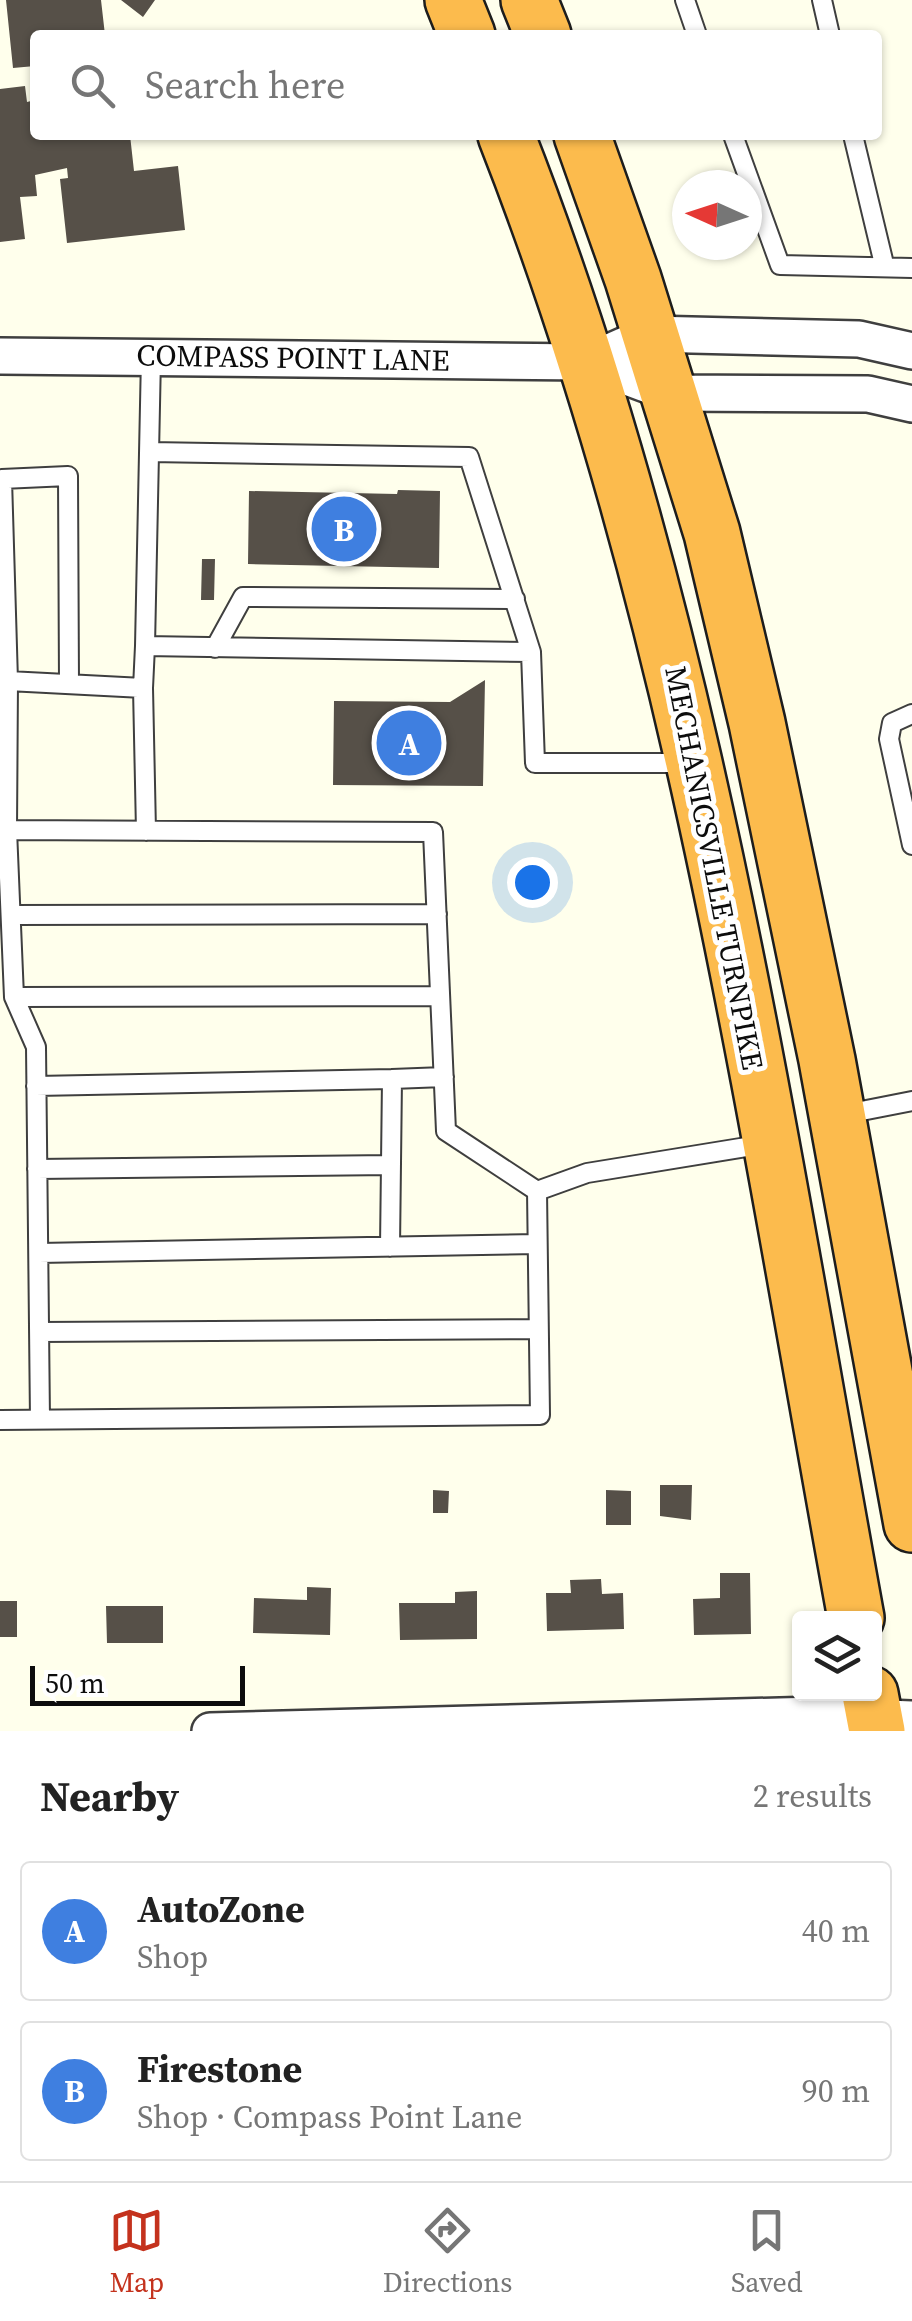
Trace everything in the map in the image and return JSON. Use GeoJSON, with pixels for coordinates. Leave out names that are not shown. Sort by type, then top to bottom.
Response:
{"type":"FeatureCollection","features":[{"type":"Feature","properties":{"kind":"highway"},"geometry":{"type":"LineString","coordinates":[[453,0],[465,30]]}},
{"type":"Feature","properties":{"kind":"highway"},"geometry":{"type":"LineString","coordinates":[[529,0],[541,30]]}},
{"type":"Feature","properties":{"kind":"highway","name":"MECHANICSVILLE TURNPIKE"},"geometry":{"type":"LineString","coordinates":[[508,140],[587,362],[636,526],[696,764],[855,1611]]}},
{"type":"Feature","properties":{"kind":"highway"},"geometry":{"type":"LineString","coordinates":[[584,140],[670,393],[712,533],[757,724],[912,1524]]}},
{"type":"Feature","properties":{"kind":"street","name":"COMPASS POINT LANE"},"geometry":{"type":"LineString","coordinates":[[587,362],[650,334],[859,339],[912,351]]}},
{"type":"Feature","properties":{"kind":"street","name":"COMPASS POINT LANE"},"geometry":{"type":"LineString","coordinates":[[0,356],[587,362],[670,393],[868,394],[912,404]]}},
{"type":"Feature","properties":{"kind":"street"},"geometry":{"type":"LineString","coordinates":[[210,1731],[883,1715]]}},
{"type":"Feature","properties":{"kind":"lane"},"geometry":{"type":"LineString","coordinates":[[685,0],[695,30]]}},
{"type":"Feature","properties":{"kind":"lane"},"geometry":{"type":"LineString","coordinates":[[822,0],[829,30]]}},
{"type":"Feature","properties":{"kind":"lane"},"geometry":{"type":"LineString","coordinates":[[735,140],[780,265],[884,264],[912,268]]}},
{"type":"Feature","properties":{"kind":"lane"},"geometry":{"type":"LineString","coordinates":[[855,140],[884,264]]}},
{"type":"Feature","properties":{"kind":"lane"},"geometry":{"type":"LineString","coordinates":[[146,831],[144,688],[151,357]]}},
{"type":"Feature","properties":{"kind":"lane"},"geometry":{"type":"LineString","coordinates":[[150,452],[469,457],[530,652],[535,763],[696,764]]}},
{"type":"Feature","properties":{"kind":"lane"},"geometry":{"type":"LineString","coordinates":[[40,1420],[36,1047],[14,997],[4,783],[2,479],[68,476],[69,684]]}},
{"type":"Feature","properties":{"kind":"lane"},"geometry":{"type":"LineString","coordinates":[[215,648],[243,597],[515,599]]}},
{"type":"Feature","properties":{"kind":"lane"},"geometry":{"type":"LineString","coordinates":[[145,646],[530,652]]}},
{"type":"Feature","properties":{"kind":"lane"},"geometry":{"type":"LineString","coordinates":[[4,681],[144,688]]}},
{"type":"Feature","properties":{"kind":"lane"},"geometry":{"type":"LineString","coordinates":[[912,714],[892,723],[889,739],[912,844]]}},
{"type":"Feature","properties":{"kind":"lane"},"geometry":{"type":"LineString","coordinates":[[8,830],[434,832],[446,1131],[536,1191]]}},
{"type":"Feature","properties":{"kind":"lane"},"geometry":{"type":"LineString","coordinates":[[11,916],[437,914]]}},
{"type":"Feature","properties":{"kind":"lane"},"geometry":{"type":"LineString","coordinates":[[14,997],[440,996]]}},
{"type":"Feature","properties":{"kind":"lane"},"geometry":{"type":"LineString","coordinates":[[36,1086],[444,1077]]}},
{"type":"Feature","properties":{"kind":"lane"},"geometry":{"type":"LineString","coordinates":[[390,1246],[392,1079]]}},
{"type":"Feature","properties":{"kind":"lane"},"geometry":{"type":"LineString","coordinates":[[836,1116],[912,1101]]}},
{"type":"Feature","properties":{"kind":"lane"},"geometry":{"type":"LineString","coordinates":[[536,1191],[586,1173],[769,1143]]}},
{"type":"Feature","properties":{"kind":"lane"},"geometry":{"type":"LineString","coordinates":[[37,1169],[391,1165]]}},
{"type":"Feature","properties":{"kind":"lane"},"geometry":{"type":"LineString","coordinates":[[0,1420],[540,1415],[536,1191]]}},
{"type":"Feature","properties":{"kind":"lane"},"geometry":{"type":"LineString","coordinates":[[39,1253],[537,1244]]}},
{"type":"Feature","properties":{"kind":"lane"},"geometry":{"type":"LineString","coordinates":[[39,1332],[538,1329]]}},
{"type":"Feature","properties":{"kind":"building"},"geometry":{"type":"Polygon","coordinates":[[[6,0],[101,0],[104,30],[30,30],[30,66],[13,68],[6,0]]]}},
{"type":"Feature","properties":{"kind":"building"},"geometry":{"type":"Polygon","coordinates":[[[121,0],[155,0],[143,17],[121,0]]]}},
{"type":"Feature","properties":{"kind":"building"},"geometry":{"type":"Polygon","coordinates":[[[25,86],[27,102],[30,101],[30,140],[131,140],[134,171],[178,166],[185,230],[67,243],[60,179],[68,178],[67,168],[35,175],[37,196],[20,197],[25,239],[0,242],[0,89],[25,86]]]}},
{"type":"Feature","properties":{"kind":"building"},"geometry":{"type":"Polygon","coordinates":[[[398,490],[440,491],[439,568],[248,564],[249,491],[397,494],[398,490]]]}},
{"type":"Feature","properties":{"kind":"building"},"geometry":{"type":"Polygon","coordinates":[[[202,559],[215,559],[214,600],[201,600],[202,559]]]}},
{"type":"Feature","properties":{"kind":"building"},"geometry":{"type":"Polygon","coordinates":[[[485,680],[483,786],[333,785],[334,701],[450,702],[485,680]]]}},
{"type":"Feature","properties":{"kind":"building"},"geometry":{"type":"Polygon","coordinates":[[[660,1485],[692,1485],[691,1520],[660,1516],[660,1485]]]}},
{"type":"Feature","properties":{"kind":"building"},"geometry":{"type":"Polygon","coordinates":[[[433,1490],[449,1491],[448,1513],[433,1513],[433,1490]]]}},
{"type":"Feature","properties":{"kind":"building"},"geometry":{"type":"Polygon","coordinates":[[[606,1490],[631,1491],[631,1525],[606,1525],[606,1490]]]}},
{"type":"Feature","properties":{"kind":"building"},"geometry":{"type":"Polygon","coordinates":[[[720,1573],[750,1573],[751,1634],[694,1635],[693,1599],[720,1598],[720,1573]]]}},
{"type":"Feature","properties":{"kind":"building"},"geometry":{"type":"Polygon","coordinates":[[[601,1579],[602,1594],[623,1593],[624,1629],[547,1631],[546,1593],[571,1593],[570,1580],[601,1579]]]}},
{"type":"Feature","properties":{"kind":"building"},"geometry":{"type":"Polygon","coordinates":[[[307,1587],[331,1588],[330,1635],[253,1633],[254,1598],[307,1600],[307,1587]]]}},
{"type":"Feature","properties":{"kind":"building"},"geometry":{"type":"Polygon","coordinates":[[[477,1591],[477,1639],[400,1640],[399,1603],[455,1603],[455,1592],[477,1591]]]}},
{"type":"Feature","properties":{"kind":"building"},"geometry":{"type":"Polygon","coordinates":[[[0,1601],[17,1601],[17,1637],[0,1637],[0,1601]]]}},
{"type":"Feature","properties":{"kind":"building"},"geometry":{"type":"Polygon","coordinates":[[[106,1606],[163,1606],[163,1643],[107,1643],[106,1606]]]}},
{"type":"Feature","properties":{"kind":"place","name":"Firestone"},"geometry":{"type":"Point","coordinates":[344,529]}},
{"type":"Feature","properties":{"kind":"place","name":"AutoZone"},"geometry":{"type":"Point","coordinates":[409,743]}}]}
